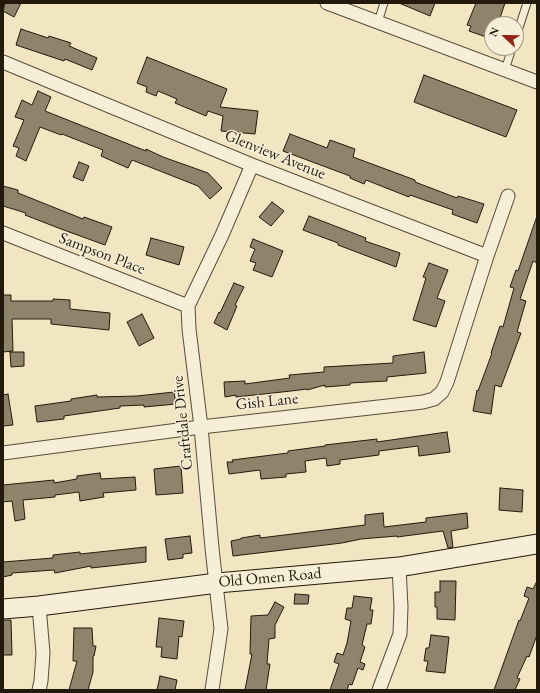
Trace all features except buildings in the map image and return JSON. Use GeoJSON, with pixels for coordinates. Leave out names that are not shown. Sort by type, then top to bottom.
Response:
{"type":"FeatureCollection","features":[{"type":"Feature","properties":{"kind":"street"},"geometry":{"type":"LineString","coordinates":[[327,3],[537,82]]}},
{"type":"Feature","properties":{"kind":"street","name":"Glenview Avenue"},"geometry":{"type":"LineString","coordinates":[[3,62],[252,165],[487,256]]}},
{"type":"Feature","properties":{"kind":"street","name":"Craftdale Drive"},"geometry":{"type":"LineString","coordinates":[[212,690],[221,628],[201,427],[189,329],[188,306],[222,236],[252,165]]}},
{"type":"Feature","properties":{"kind":"street"},"geometry":{"type":"LineString","coordinates":[[487,256],[508,196]]}},
{"type":"Feature","properties":{"kind":"street","name":"Sampson Place"},"geometry":{"type":"LineString","coordinates":[[3,233],[188,306]]}},
{"type":"Feature","properties":{"kind":"street","name":"Gish Lane"},"geometry":{"type":"LineString","coordinates":[[3,453],[201,427],[423,402],[434,399],[442,392],[447,382],[487,256]]}},
{"type":"Feature","properties":{"kind":"street","name":"Old Omen Road"},"geometry":{"type":"LineString","coordinates":[[3,609],[39,606],[217,583],[399,567],[537,544]]}},
{"type":"Feature","properties":{"kind":"street"},"geometry":{"type":"LineString","coordinates":[[379,690],[400,634],[401,607],[399,567]]}},
{"type":"Feature","properties":{"kind":"street"},"geometry":{"type":"LineString","coordinates":[[39,606],[43,653],[39,690]]}},
{"type":"Feature","properties":{"kind":"lane"},"geometry":{"type":"LineString","coordinates":[[378,22],[384,3]]}},
{"type":"Feature","properties":{"kind":"lane"},"geometry":{"type":"LineString","coordinates":[[523,16],[528,3]]}},
{"type":"Feature","properties":{"kind":"lane"},"geometry":{"type":"LineString","coordinates":[[505,70],[509,56]]}}]}
